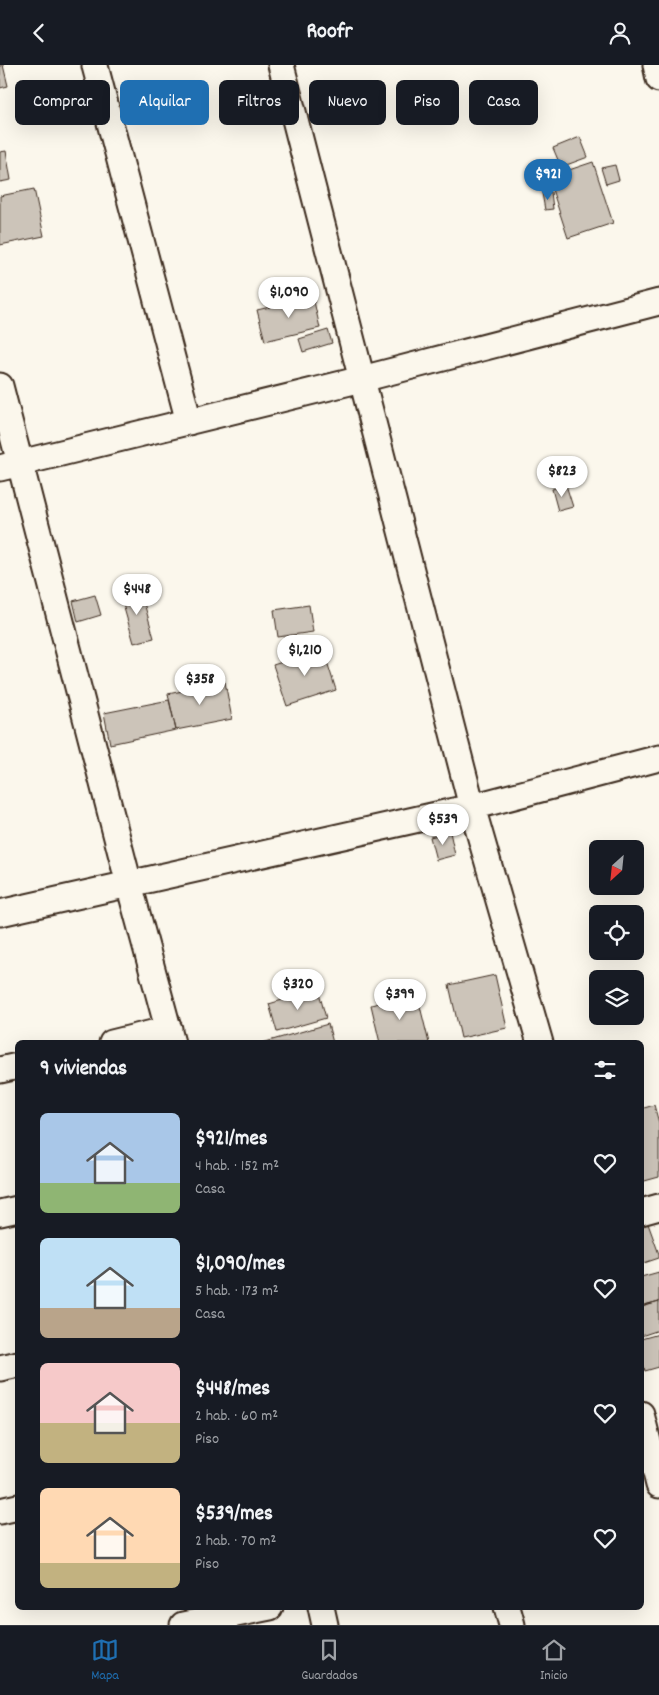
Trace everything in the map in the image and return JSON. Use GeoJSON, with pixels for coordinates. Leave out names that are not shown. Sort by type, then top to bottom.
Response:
{"type":"FeatureCollection","features":[{"type":"Feature","properties":{"kind":"street"},"geometry":{"type":"LineString","coordinates":[[281,65],[472,807],[539,1040]]}},
{"type":"Feature","properties":{"kind":"street"},"geometry":{"type":"LineString","coordinates":[[656,65],[659,79]]}},
{"type":"Feature","properties":{"kind":"street"},"geometry":{"type":"LineString","coordinates":[[95,66],[188,422]]}},
{"type":"Feature","properties":{"kind":"street"},"geometry":{"type":"LineString","coordinates":[[10,466],[362,379],[659,302]]}},
{"type":"Feature","properties":{"kind":"street"},"geometry":{"type":"LineString","coordinates":[[0,386],[10,466],[171,1035],[134,1040]]}},
{"type":"Feature","properties":{"kind":"street"},"geometry":{"type":"LineString","coordinates":[[0,913],[472,807],[659,758]]}},
{"type":"Feature","properties":{"kind":"street"},"geometry":{"type":"LineString","coordinates":[[0,1070],[15,1067]]}},
{"type":"Feature","properties":{"kind":"street"},"geometry":{"type":"LineString","coordinates":[[644,1210],[659,1207]]}},
{"type":"Feature","properties":{"kind":"street"},"geometry":{"type":"LineString","coordinates":[[0,1213],[15,1210]]}},
{"type":"Feature","properties":{"kind":"street"},"geometry":{"type":"LineString","coordinates":[[0,1368],[15,1365]]}},
{"type":"Feature","properties":{"kind":"street"},"geometry":{"type":"LineString","coordinates":[[644,1426],[659,1485]]}},
{"type":"Feature","properties":{"kind":"street"},"geometry":{"type":"LineString","coordinates":[[0,1511],[15,1508]]}},
{"type":"Feature","properties":{"kind":"street"},"geometry":{"type":"LineString","coordinates":[[183,1625],[256,1610]]}},
{"type":"Feature","properties":{"kind":"street"},"geometry":{"type":"LineString","coordinates":[[322,1610],[325,1625]]}},
{"type":"Feature","properties":{"kind":"street"},"geometry":{"type":"LineString","coordinates":[[508,1610],[512,1625]]}},
{"type":"Feature","properties":{"kind":"building"},"geometry":{"type":"Polygon","coordinates":[[[0,65],[3,65],[8,86],[0,88],[0,65]]]}},
{"type":"Feature","properties":{"kind":"building"},"geometry":{"type":"Polygon","coordinates":[[[580,137],[588,157],[561,167],[553,148],[580,137]]]}},
{"type":"Feature","properties":{"kind":"building"},"geometry":{"type":"Polygon","coordinates":[[[6,151],[11,180],[0,182],[0,152],[6,151]]]}},
{"type":"Feature","properties":{"kind":"building"},"geometry":{"type":"Polygon","coordinates":[[[593,162],[613,223],[568,238],[548,177],[593,162]]]}},
{"type":"Feature","properties":{"kind":"building"},"geometry":{"type":"Polygon","coordinates":[[[615,165],[619,180],[606,184],[601,168],[615,165]]]}},
{"type":"Feature","properties":{"kind":"building"},"geometry":{"type":"Polygon","coordinates":[[[34,189],[44,236],[0,245],[0,196],[34,189]]]}},
{"type":"Feature","properties":{"kind":"building"},"geometry":{"type":"Polygon","coordinates":[[[551,192],[553,209],[545,210],[542,193],[551,192]]]}},
{"type":"Feature","properties":{"kind":"building"},"geometry":{"type":"Polygon","coordinates":[[[313,297],[320,328],[265,341],[257,310],[313,297]]]}},
{"type":"Feature","properties":{"kind":"building"},"geometry":{"type":"Polygon","coordinates":[[[328,330],[332,343],[303,352],[299,339],[328,330]]]}},
{"type":"Feature","properties":{"kind":"building"},"geometry":{"type":"Polygon","coordinates":[[[566,485],[573,507],[558,511],[552,489],[566,485]]]}},
{"type":"Feature","properties":{"kind":"building"},"geometry":{"type":"Polygon","coordinates":[[[140,589],[154,638],[134,643],[120,594],[140,589]]]}},
{"type":"Feature","properties":{"kind":"building"},"geometry":{"type":"Polygon","coordinates":[[[95,595],[101,615],[78,622],[73,601],[95,595]]]}},
{"type":"Feature","properties":{"kind":"building"},"geometry":{"type":"Polygon","coordinates":[[[309,605],[313,632],[278,637],[274,610],[309,605]]]}},
{"type":"Feature","properties":{"kind":"building"},"geometry":{"type":"Polygon","coordinates":[[[323,649],[336,690],[287,706],[273,665],[323,649]]]}},
{"type":"Feature","properties":{"kind":"building"},"geometry":{"type":"Polygon","coordinates":[[[225,682],[232,719],[176,730],[168,694],[225,682]]]}},
{"type":"Feature","properties":{"kind":"building"},"geometry":{"type":"Polygon","coordinates":[[[169,700],[176,730],[110,744],[104,713],[169,700]]]}},
{"type":"Feature","properties":{"kind":"building"},"geometry":{"type":"Polygon","coordinates":[[[450,832],[455,855],[436,860],[430,837],[450,832]]]}},
{"type":"Feature","properties":{"kind":"building"},"geometry":{"type":"Polygon","coordinates":[[[495,975],[507,1028],[461,1038],[449,985],[495,975]]]}},
{"type":"Feature","properties":{"kind":"building"},"geometry":{"type":"Polygon","coordinates":[[[318,989],[326,1018],[277,1032],[269,1004],[318,989]]]}},
{"type":"Feature","properties":{"kind":"building"},"geometry":{"type":"Polygon","coordinates":[[[417,994],[428,1040],[379,1040],[371,1005],[417,994]]]}},
{"type":"Feature","properties":{"kind":"building"},"geometry":{"type":"Polygon","coordinates":[[[328,1024],[332,1040],[272,1040],[328,1024]]]}},
{"type":"Feature","properties":{"kind":"building"},"geometry":{"type":"Polygon","coordinates":[[[654,1105],[659,1123],[659,1177],[644,1181],[644,1108],[654,1105]]]}},
{"type":"Feature","properties":{"kind":"building"},"geometry":{"type":"Polygon","coordinates":[[[647,1221],[659,1258],[644,1263],[644,1222],[647,1221]]]}},
{"type":"Feature","properties":{"kind":"building"},"geometry":{"type":"Polygon","coordinates":[[[659,1272],[659,1302],[644,1306],[644,1276],[659,1272]]]}},
{"type":"Feature","properties":{"kind":"building"},"geometry":{"type":"Polygon","coordinates":[[[659,1302],[659,1330],[644,1335],[644,1306],[659,1302]]]}},
{"type":"Feature","properties":{"kind":"building"},"geometry":{"type":"Polygon","coordinates":[[[659,1334],[659,1367],[645,1371],[644,1367],[644,1338],[659,1334]]]}}]}
